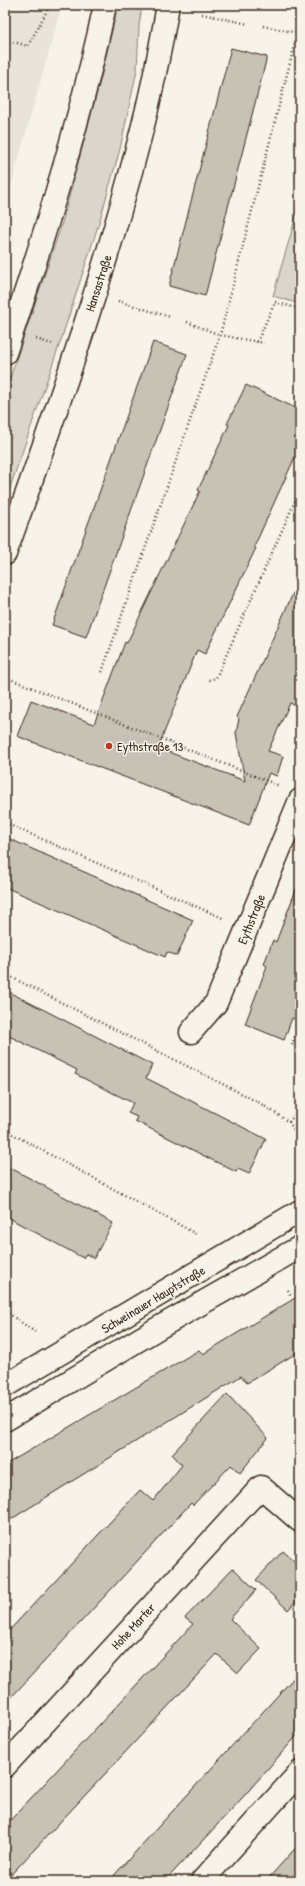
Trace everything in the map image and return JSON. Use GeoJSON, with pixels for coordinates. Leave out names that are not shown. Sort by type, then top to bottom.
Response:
{"type":"FeatureCollection","features":[{"type":"Feature","properties":{"kind":"main road"},"geometry":{"type":"LineString","coordinates":[[5,352],[62,173],[86,86],[105,5]]}},
{"type":"Feature","properties":{"kind":"main road","name":"Hansastraße"},"geometry":{"type":"LineString","coordinates":[[5,554],[110,244],[139,140],[156,70],[168,5]]}},
{"type":"Feature","properties":{"kind":"main road","name":"Eythstraße"},"geometry":{"type":"LineString","coordinates":[[191,1032],[216,1004],[247,928],[293,794]]}},
{"type":"Feature","properties":{"kind":"main road","name":"Schweinauer Hauptstraße"},"geometry":{"type":"LineString","coordinates":[[5,1386],[300,1211]]}},
{"type":"Feature","properties":{"kind":"main road"},"geometry":{"type":"LineString","coordinates":[[5,1420],[160,1327],[300,1247]]}},
{"type":"Feature","properties":{"kind":"main road","name":"Hohe Marter"},"geometry":{"type":"LineString","coordinates":[[5,1766],[261,1487],[300,1521]]}},
{"type":"Feature","properties":{"kind":"main road"},"geometry":{"type":"LineString","coordinates":[[202,1881],[300,1772]]}},
{"type":"Feature","properties":{"kind":"path"},"geometry":{"type":"LineString","coordinates":[[13,42],[28,46],[50,5]]}},
{"type":"Feature","properties":{"kind":"path"},"geometry":{"type":"LineString","coordinates":[[202,14],[248,24]]}},
{"type":"Feature","properties":{"kind":"path"},"geometry":{"type":"LineString","coordinates":[[102,672],[220,335],[300,24]]}},
{"type":"Feature","properties":{"kind":"path"},"geometry":{"type":"LineString","coordinates":[[263,26],[298,33]]}},
{"type":"Feature","properties":{"kind":"path"},"geometry":{"type":"LineString","coordinates":[[95,292],[170,317]]}},
{"type":"Feature","properties":{"kind":"path"},"geometry":{"type":"LineString","coordinates":[[257,342],[275,302],[300,309]]}},
{"type":"Feature","properties":{"kind":"path"},"geometry":{"type":"LineString","coordinates":[[187,322],[220,335],[264,343]]}},
{"type":"Feature","properties":{"kind":"path"},"geometry":{"type":"LineString","coordinates":[[209,680],[216,678],[300,490]]}},
{"type":"Feature","properties":{"kind":"path"},"geometry":{"type":"LineString","coordinates":[[5,677],[293,794]]}},
{"type":"Feature","properties":{"kind":"path"},"geometry":{"type":"LineString","coordinates":[[5,823],[247,928]]}},
{"type":"Feature","properties":{"kind":"path"},"geometry":{"type":"LineString","coordinates":[[5,974],[251,1098],[289,1122],[300,1140]]}},
{"type":"Feature","properties":{"kind":"path"},"geometry":{"type":"LineString","coordinates":[[292,1045],[300,1023]]}},
{"type":"Feature","properties":{"kind":"path"},"geometry":{"type":"LineString","coordinates":[[289,1122],[300,1108]]}},
{"type":"Feature","properties":{"kind":"path"},"geometry":{"type":"LineString","coordinates":[[5,1130],[198,1235]]}},
{"type":"Feature","properties":{"kind":"path"},"geometry":{"type":"LineString","coordinates":[[288,1290],[291,1296]]}},
{"type":"Feature","properties":{"kind":"path"},"geometry":{"type":"LineString","coordinates":[[5,1311],[35,1332]]}},
{"type":"Feature","properties":{"kind":"shaded area"},"geometry":{"type":"Polygon","coordinates":[[[5,5],[62,5],[5,207],[5,5]]]}},
{"type":"Feature","properties":{"kind":"shaded area"},"geometry":{"type":"Polygon","coordinates":[[[118,5],[142,5],[139,26],[137,70],[120,149],[99,223],[62,337],[5,502],[5,393],[62,223],[102,74],[118,5]]]}},
{"type":"Feature","properties":{"kind":"shaded area"},"geometry":{"type":"Polygon","coordinates":[[[300,202],[300,304],[273,296],[300,202]]]}},
{"type":"Feature","properties":{"kind":"building"},"geometry":{"type":"Polygon","coordinates":[[[231,48],[267,57],[205,296],[169,286],[231,48]]]}},
{"type":"Feature","properties":{"kind":"building"},"geometry":{"type":"Polygon","coordinates":[[[153,342],[187,354],[86,637],[52,625],[153,342]]]}},
{"type":"Feature","properties":{"kind":"building"},"geometry":{"type":"Polygon","coordinates":[[[246,385],[300,410],[300,446],[254,547],[256,548],[205,654],[197,650],[158,748],[245,781],[236,733],[239,719],[237,717],[300,578],[300,708],[290,703],[268,751],[283,756],[277,776],[269,773],[249,825],[17,736],[31,700],[94,724],[125,642],[127,643],[200,491],[198,490],[246,385]]]}},
{"type":"Feature","properties":{"kind":"building"},"geometry":{"type":"Polygon","coordinates":[[[5,837],[193,920],[177,956],[167,952],[165,957],[5,887],[5,837]]]}},
{"type":"Feature","properties":{"kind":"building"},"geometry":{"type":"Polygon","coordinates":[[[298,884],[300,884],[300,1021],[292,1018],[284,1040],[245,1024],[267,966],[264,964],[273,940],[276,942],[298,884]]]}},
{"type":"Feature","properties":{"kind":"building"},"geometry":{"type":"Polygon","coordinates":[[[5,990],[152,1065],[146,1078],[266,1139],[249,1174],[238,1169],[236,1172],[135,1121],[137,1117],[128,1113],[133,1103],[75,1074],[77,1070],[5,1034],[5,990]]]}},
{"type":"Feature","properties":{"kind":"building"},"geometry":{"type":"Polygon","coordinates":[[[5,1165],[113,1223],[94,1258],[86,1254],[83,1258],[5,1216],[5,1165]]]}},
{"type":"Feature","properties":{"kind":"building"},"geometry":{"type":"Polygon","coordinates":[[[300,1295],[300,1351],[247,1383],[241,1376],[5,1523],[5,1465],[199,1350],[203,1354],[300,1295]]]}},
{"type":"Feature","properties":{"kind":"building"},"geometry":{"type":"Polygon","coordinates":[[[227,1394],[268,1438],[240,1473],[231,1465],[193,1505],[191,1503],[5,1704],[5,1635],[140,1490],[153,1501],[182,1465],[172,1454],[227,1394]]]}},
{"type":"Feature","properties":{"kind":"building"},"geometry":{"type":"Polygon","coordinates":[[[283,1551],[300,1566],[300,1597],[288,1610],[256,1580],[283,1551]]]}},
{"type":"Feature","properties":{"kind":"building"},"geometry":{"type":"Polygon","coordinates":[[[233,1568],[256,1590],[230,1619],[261,1649],[238,1673],[217,1654],[5,1881],[5,1826],[193,1624],[185,1618],[233,1568]]]}},
{"type":"Feature","properties":{"kind":"building"},"geometry":{"type":"Polygon","coordinates":[[[300,1671],[300,1732],[244,1796],[165,1881],[109,1881],[300,1671]]]}},
{"type":"Feature","properties":{"kind":"building"},"geometry":{"type":"Polygon","coordinates":[[[300,1843],[300,1881],[266,1881],[300,1843]]]}},
{"type":"Feature","properties":{"kind":"place","name":"Eythstraße 13"},"geometry":{"type":"Point","coordinates":[109,746]}}]}
